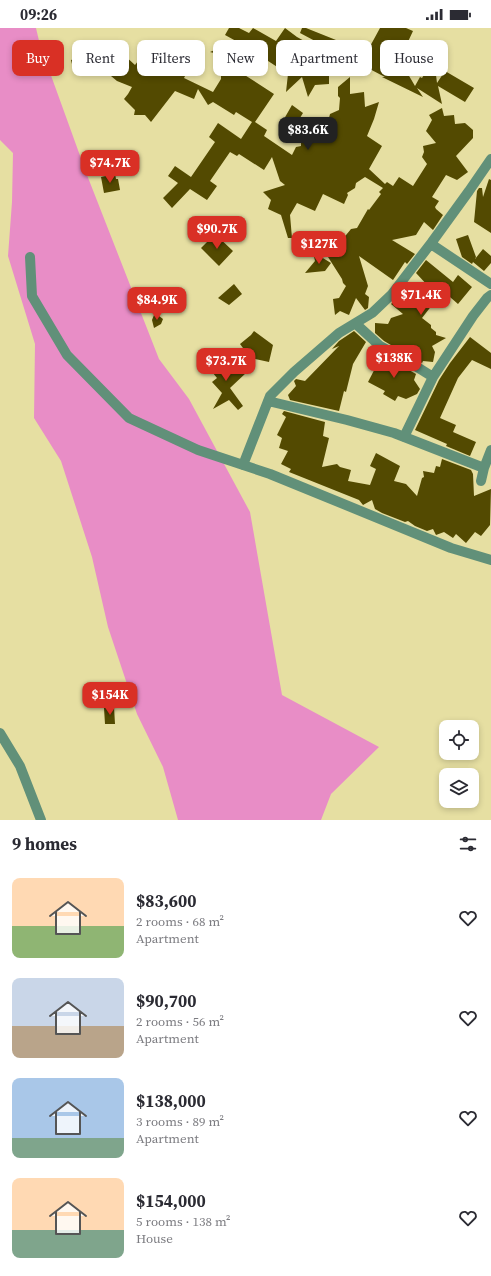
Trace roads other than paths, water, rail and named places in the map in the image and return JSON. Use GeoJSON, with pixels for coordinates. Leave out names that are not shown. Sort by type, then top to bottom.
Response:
{"type":"FeatureCollection","features":[{"type":"Feature","properties":{"kind":"street"},"geometry":{"type":"LineString","coordinates":[[243,465],[270,396],[294,372],[339,333],[372,313],[392,294],[431,244],[491,159]]}},
{"type":"Feature","properties":{"kind":"street"},"geometry":{"type":"LineString","coordinates":[[431,244],[491,284]]}},
{"type":"Feature","properties":{"kind":"street"},"geometry":{"type":"LineString","coordinates":[[30,256],[32,296],[67,355],[129,418],[198,450],[278,477],[451,548],[491,560]]}},
{"type":"Feature","properties":{"kind":"street"},"geometry":{"type":"LineString","coordinates":[[404,437],[433,377],[473,316],[491,295]]}},
{"type":"Feature","properties":{"kind":"street"},"geometry":{"type":"LineString","coordinates":[[356,324],[380,346],[433,377]]}},
{"type":"Feature","properties":{"kind":"street"},"geometry":{"type":"LineString","coordinates":[[268,401],[347,420],[404,437],[484,468]]}},
{"type":"Feature","properties":{"kind":"street"},"geometry":{"type":"LineString","coordinates":[[481,481],[491,450]]}},
{"type":"Feature","properties":{"kind":"street"},"geometry":{"type":"LineString","coordinates":[[0,733],[20,766],[41,820]]}}]}
